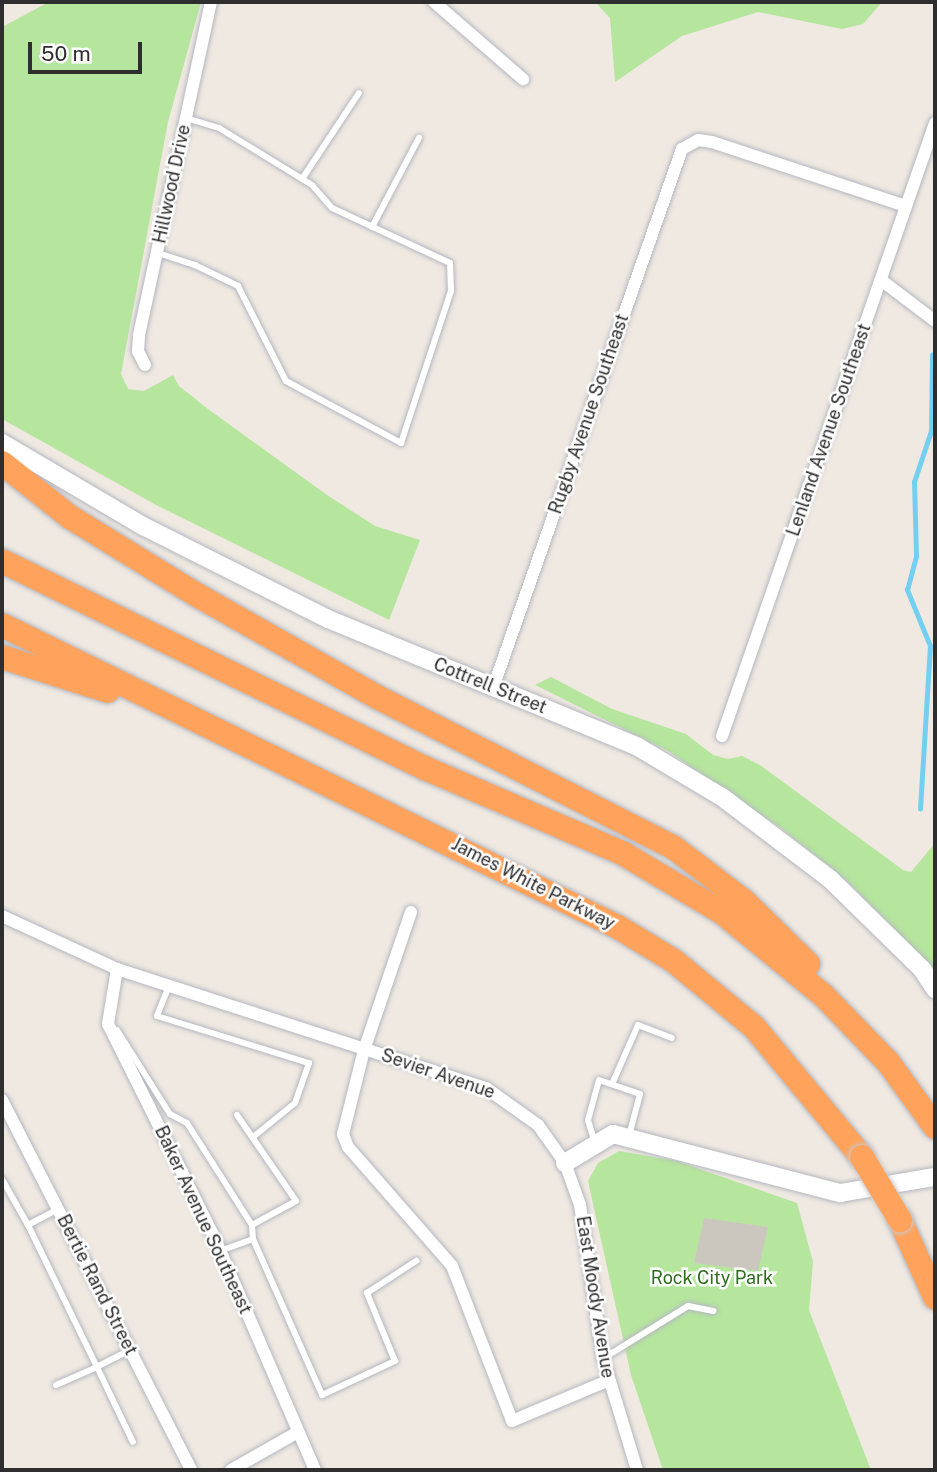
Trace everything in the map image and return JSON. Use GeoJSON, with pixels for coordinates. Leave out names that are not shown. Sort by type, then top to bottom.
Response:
{"type":"FeatureCollection","features":[{"type":"Feature","properties":{"kind":"highway"},"geometry":{"type":"LineString","coordinates":[[2,463],[70,517],[197,595],[377,697],[673,847],[744,901],[820,976],[935,1127]]}},
{"type":"Feature","properties":{"kind":"highway"},"geometry":{"type":"LineString","coordinates":[[2,561],[427,769],[624,854],[723,913],[823,995],[888,1062]]}},
{"type":"Feature","properties":{"kind":"highway","name":"James White Parkway"},"geometry":{"type":"LineString","coordinates":[[2,625],[571,901],[674,961],[782,1055],[862,1157],[900,1220],[935,1297]]}},
{"type":"Feature","properties":{"kind":"highway"},"geometry":{"type":"LineString","coordinates":[[2,657],[190,716]]}},
{"type":"Feature","properties":{"kind":"street","name":"Hillwood Drive"},"geometry":{"type":"LineString","coordinates":[[145,365],[138,351],[139,335],[211,2]]}},
{"type":"Feature","properties":{"kind":"street"},"geometry":{"type":"LineString","coordinates":[[433,2],[523,79]]}},
{"type":"Feature","properties":{"kind":"street","name":"Lenland Avenue Southeast"},"geometry":{"type":"LineString","coordinates":[[722,736],[935,123]]}},
{"type":"Feature","properties":{"kind":"street","name":"Rugby Avenue Southeast"},"geometry":{"type":"LineString","coordinates":[[493,688],[682,149],[690,143],[712,142],[906,206]]}},
{"type":"Feature","properties":{"kind":"street"},"geometry":{"type":"LineString","coordinates":[[881,279],[935,321]]}},
{"type":"Feature","properties":{"kind":"street","name":"Cottrell Street"},"geometry":{"type":"LineString","coordinates":[[2,443],[143,526],[328,619],[638,747],[722,797],[830,879],[922,969],[935,989]]}},
{"type":"Feature","properties":{"kind":"street"},"geometry":{"type":"LineString","coordinates":[[411,912],[364,1049],[344,1134],[348,1147],[452,1266],[512,1421],[607,1381]]}},
{"type":"Feature","properties":{"kind":"street","name":"Sevier Avenue"},"geometry":{"type":"LineString","coordinates":[[2,916],[117,969],[504,1097],[538,1125],[565,1163]]}},
{"type":"Feature","properties":{"kind":"street"},"geometry":{"type":"LineString","coordinates":[[106,1013],[117,969]]}},
{"type":"Feature","properties":{"kind":"street","name":"Baker Avenue Southeast"},"geometry":{"type":"LineString","coordinates":[[106,1013],[220,1251],[315,1470]]}},
{"type":"Feature","properties":{"kind":"street","name":"Bertie Rand Street"},"geometry":{"type":"LineString","coordinates":[[2,1100],[191,1470]]}},
{"type":"Feature","properties":{"kind":"street"},"geometry":{"type":"LineString","coordinates":[[565,1163],[595,1143],[613,1135],[840,1193],[935,1177]]}},
{"type":"Feature","properties":{"kind":"street","name":"East Moody Avenue"},"geometry":{"type":"LineString","coordinates":[[565,1163],[580,1205],[607,1381],[637,1470]]}},
{"type":"Feature","properties":{"kind":"street"},"geometry":{"type":"LineString","coordinates":[[231,1470],[298,1432]]}},
{"type":"Feature","properties":{"kind":"lane"},"geometry":{"type":"LineString","coordinates":[[302,179],[359,93]]}},
{"type":"Feature","properties":{"kind":"lane"},"geometry":{"type":"LineString","coordinates":[[158,253],[238,286],[286,381],[401,443],[451,291],[450,264],[331,208],[302,179],[219,128],[186,118]]}},
{"type":"Feature","properties":{"kind":"lane"},"geometry":{"type":"LineString","coordinates":[[372,227],[419,138]]}},
{"type":"Feature","properties":{"kind":"lane"},"geometry":{"type":"LineString","coordinates":[[169,986],[157,1016],[309,1063],[295,1103],[253,1137]]}},
{"type":"Feature","properties":{"kind":"lane"},"geometry":{"type":"LineString","coordinates":[[106,1013],[170,1114],[187,1123],[252,1225],[253,1239],[322,1395],[395,1361],[367,1293],[416,1261]]}},
{"type":"Feature","properties":{"kind":"lane"},"geometry":{"type":"LineString","coordinates":[[612,1084],[638,1025],[672,1038]]}},
{"type":"Feature","properties":{"kind":"lane"},"geometry":{"type":"LineString","coordinates":[[595,1143],[588,1120],[599,1080],[640,1094],[629,1138]]}},
{"type":"Feature","properties":{"kind":"lane"},"geometry":{"type":"LineString","coordinates":[[237,1115],[296,1200],[252,1225]]}},
{"type":"Feature","properties":{"kind":"lane"},"geometry":{"type":"LineString","coordinates":[[2,1179],[28,1225],[133,1442]]}},
{"type":"Feature","properties":{"kind":"lane"},"geometry":{"type":"LineString","coordinates":[[28,1225],[58,1209]]}},
{"type":"Feature","properties":{"kind":"lane"},"geometry":{"type":"LineString","coordinates":[[220,1251],[253,1239]]}},
{"type":"Feature","properties":{"kind":"lane"},"geometry":{"type":"LineString","coordinates":[[603,1358],[688,1306],[713,1311]]}},
{"type":"Feature","properties":{"kind":"lane"},"geometry":{"type":"LineString","coordinates":[[55,1385],[131,1350]]}},
{"type":"Feature","properties":{"kind":"green space"},"geometry":{"type":"Polygon","coordinates":[[[49,2],[201,2],[168,122],[121,374],[128,389],[144,391],[173,375],[179,386],[208,409],[327,495],[375,526],[420,540],[389,620],[156,505],[2,419],[2,27],[49,2]]]}},
{"type":"Feature","properties":{"kind":"green space"},"geometry":{"type":"Polygon","coordinates":[[[595,2],[882,2],[863,24],[842,29],[758,12],[682,36],[615,82],[610,18],[595,2]]]}},
{"type":"Feature","properties":{"kind":"green space"},"geometry":{"type":"Polygon","coordinates":[[[551,677],[612,709],[686,734],[713,755],[728,759],[742,756],[760,765],[903,870],[911,872],[935,843],[935,970],[846,880],[781,828],[668,751],[535,685],[551,677]]]}},
{"type":"Feature","properties":{"kind":"green space","name":"Rock City Park"},"geometry":{"type":"Polygon","coordinates":[[[619,1151],[677,1161],[797,1203],[813,1262],[809,1310],[871,1470],[663,1470],[631,1375],[588,1181],[598,1163],[619,1151]]]}},
{"type":"Feature","properties":{"kind":"building"},"geometry":{"type":"Polygon","coordinates":[[[704,1218],[768,1227],[758,1271],[694,1263],[704,1218]]]}},
{"type":"Feature","properties":{"kind":"waterway"},"geometry":{"type":"LineString","coordinates":[[920,809],[930,646],[907,590],[916,556],[914,482],[931,431],[932,355]]}}]}
